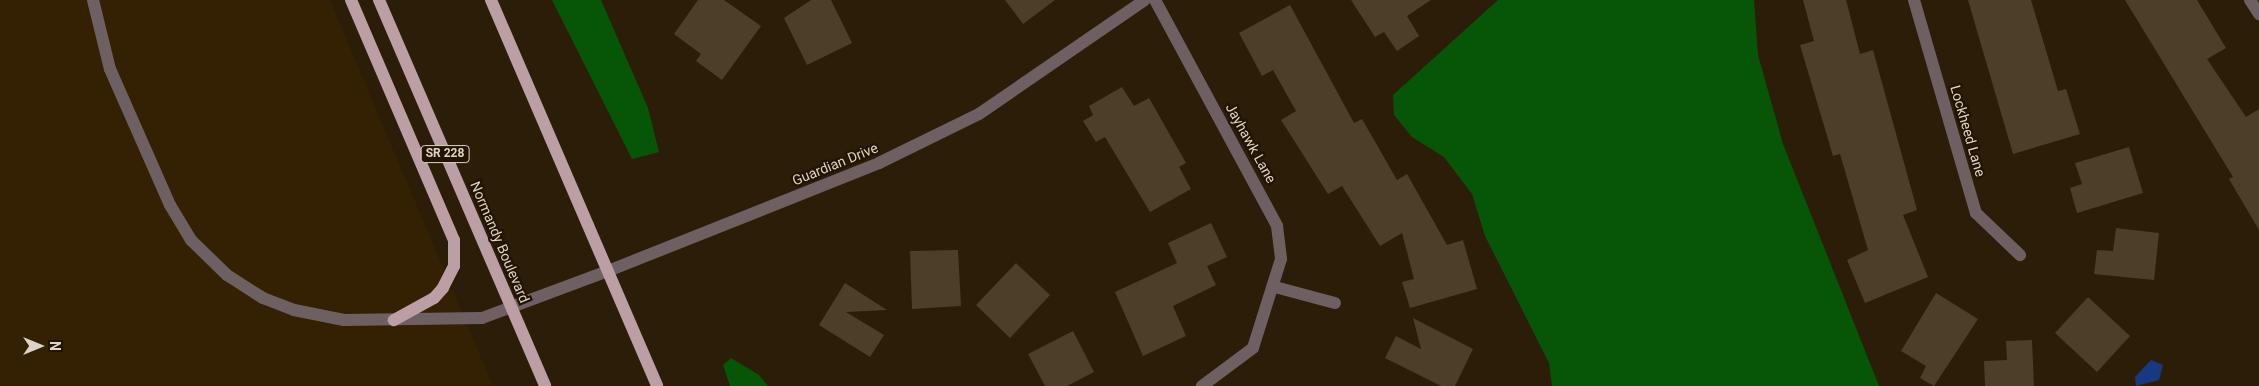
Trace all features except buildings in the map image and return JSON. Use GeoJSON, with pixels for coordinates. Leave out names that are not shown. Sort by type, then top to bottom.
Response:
{"type":"FeatureCollection","features":[{"type":"Feature","properties":{"kind":"main road"},"geometry":{"type":"LineString","coordinates":[[352,0],[454,240],[454,266],[442,288],[428,302],[394,320]]}},
{"type":"Feature","properties":{"kind":"main road","name":"Normandy Boulevard"},"geometry":{"type":"LineString","coordinates":[[379,0],[545,386]]}},
{"type":"Feature","properties":{"kind":"main road"},"geometry":{"type":"LineString","coordinates":[[491,0],[657,386]]}},
{"type":"Feature","properties":{"kind":"street","name":"Guardian Drive"},"geometry":{"type":"LineString","coordinates":[[93,0],[110,69],[170,205],[201,251],[237,282],[294,310],[344,320],[482,318],[608,271],[879,163],[979,114],[1145,0]]}},
{"type":"Feature","properties":{"kind":"street","name":"Jayhawk Lane"},"geometry":{"type":"LineString","coordinates":[[1155,0],[1277,226],[1281,259],[1268,311],[1254,348],[1202,386]]}},
{"type":"Feature","properties":{"kind":"street","name":"Lockheed Lane"},"geometry":{"type":"LineString","coordinates":[[1914,0],[1976,213],[2020,255]]}},
{"type":"Feature","properties":{"kind":"street"},"geometry":{"type":"LineString","coordinates":[[2250,0],[2259,14]]}},
{"type":"Feature","properties":{"kind":"street"},"geometry":{"type":"LineString","coordinates":[[1275,287],[1334,303]]}},
{"type":"Feature","properties":{"kind":"shaded area"},"geometry":{"type":"Polygon","coordinates":[[[0,0],[330,0],[493,386],[0,386],[0,0]]]}},
{"type":"Feature","properties":{"kind":"green space"},"geometry":{"type":"Polygon","coordinates":[[[552,0],[601,0],[648,108],[659,152],[632,159],[552,0]]]}},
{"type":"Feature","properties":{"kind":"green space"},"geometry":{"type":"Polygon","coordinates":[[[1498,0],[1754,0],[1758,55],[1783,144],[1879,386],[1552,386],[1549,363],[1485,236],[1472,194],[1444,157],[1412,137],[1394,115],[1393,95],[1498,0]]]}},
{"type":"Feature","properties":{"kind":"green space"},"geometry":{"type":"Polygon","coordinates":[[[731,358],[759,375],[768,386],[730,386],[723,365],[731,358]]]}},
{"type":"Feature","properties":{"kind":"water"},"geometry":{"type":"Polygon","coordinates":[[[2151,360],[2163,365],[2159,380],[2136,386],[2135,377],[2151,360]]]}}]}
